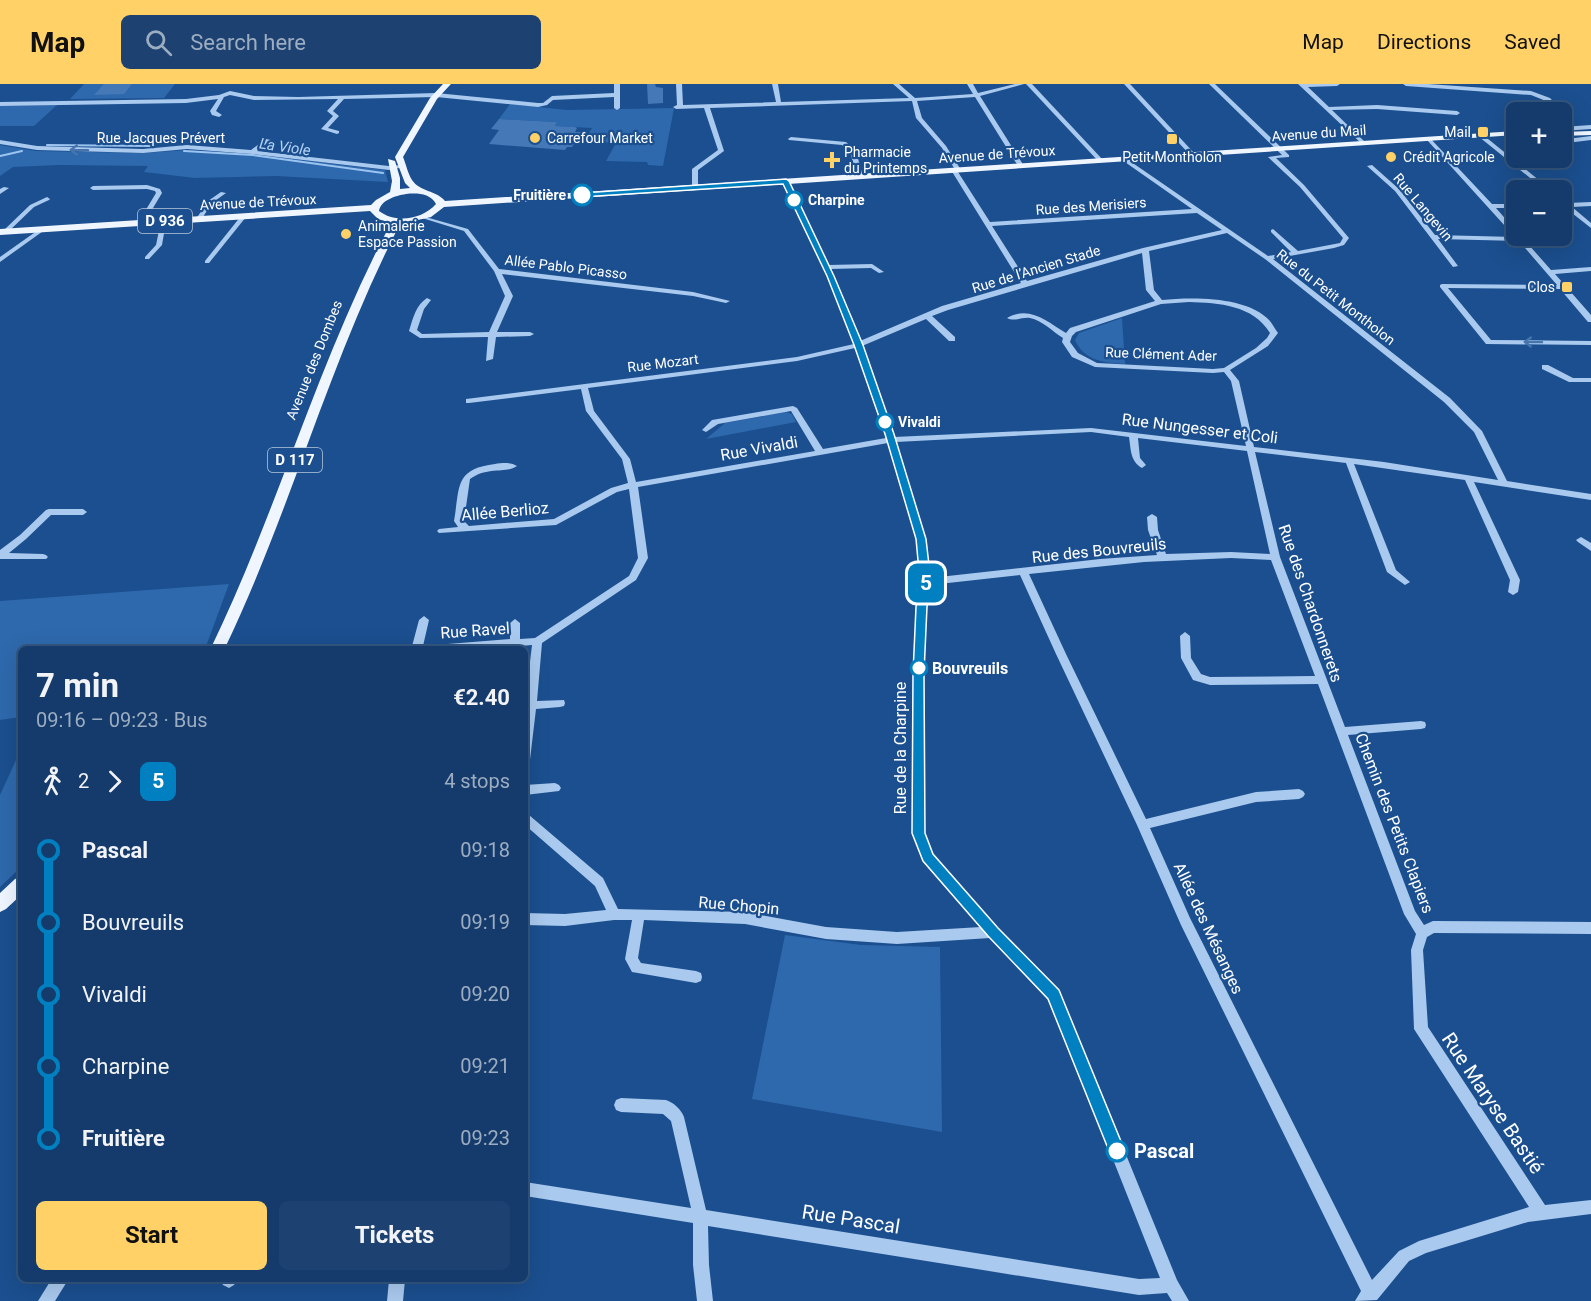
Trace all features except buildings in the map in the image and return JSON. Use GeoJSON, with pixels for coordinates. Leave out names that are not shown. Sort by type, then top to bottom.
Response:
{"type":"FeatureCollection","features":[{"type":"Feature","properties":{"kind":"main road"},"geometry":{"type":"LineString","coordinates":[[393,194],[402,149],[440,84]]}},
{"type":"Feature","properties":{"kind":"main road"},"geometry":{"type":"LineString","coordinates":[[432,96],[447,84]]}},
{"type":"Feature","properties":{"kind":"main road","name":"Avenue du Mail"},"geometry":{"type":"LineString","coordinates":[[1124,159],[1506,134]]}},
{"type":"Feature","properties":{"kind":"main road"},"geometry":{"type":"LineString","coordinates":[[1572,135],[1591,134]]}},
{"type":"Feature","properties":{"kind":"main road","name":"Avenue de Trévoux"},"geometry":{"type":"LineString","coordinates":[[441,204],[1124,159]]}},
{"type":"Feature","properties":{"kind":"main road"},"geometry":{"type":"LineString","coordinates":[[397,167],[409,183],[419,191],[438,197],[441,204],[435,211],[424,217],[397,221],[382,218],[375,212],[374,208],[380,200],[393,194],[419,191]]}},
{"type":"Feature","properties":{"kind":"main road","name":"Avenue de Trévoux"},"geometry":{"type":"LineString","coordinates":[[3,232],[374,208]]}},
{"type":"Feature","properties":{"kind":"main road","name":"Avenue des Dombes"},"geometry":{"type":"LineString","coordinates":[[219,646],[246,589],[370,270],[397,221]]}},
{"type":"Feature","properties":{"kind":"main road"},"geometry":{"type":"LineString","coordinates":[[0,904],[18,887]]}},
{"type":"Feature","properties":{"kind":"street"},"geometry":{"type":"LineString","coordinates":[[617,84],[617,108]]}},
{"type":"Feature","properties":{"kind":"street"},"geometry":{"type":"LineString","coordinates":[[679,84],[678,107],[914,100],[978,95],[1021,84]]}},
{"type":"Feature","properties":{"kind":"street"},"geometry":{"type":"LineString","coordinates":[[775,84],[779,104]]}},
{"type":"Feature","properties":{"kind":"street"},"geometry":{"type":"LineString","coordinates":[[896,84],[914,100],[919,118],[944,147],[1026,285]]}},
{"type":"Feature","properties":{"kind":"street"},"geometry":{"type":"LineString","coordinates":[[970,84],[1021,166]]}},
{"type":"Feature","properties":{"kind":"street"},"geometry":{"type":"LineString","coordinates":[[1029,84],[1101,161]]}},
{"type":"Feature","properties":{"kind":"street"},"geometry":{"type":"LineString","coordinates":[[1127,84],[1193,155]]}},
{"type":"Feature","properties":{"kind":"street"},"geometry":{"type":"LineString","coordinates":[[1212,84],[1287,156],[1271,157],[1302,186],[1346,238],[1342,244],[1332,247],[1267,258]]}},
{"type":"Feature","properties":{"kind":"street"},"geometry":{"type":"LineString","coordinates":[[1302,85],[1337,84]]}},
{"type":"Feature","properties":{"kind":"street"},"geometry":{"type":"LineString","coordinates":[[1406,84],[1544,96],[1552,102]]}},
{"type":"Feature","properties":{"kind":"street"},"geometry":{"type":"LineString","coordinates":[[230,93],[235,85]]}},
{"type":"Feature","properties":{"kind":"street"},"geometry":{"type":"LineString","coordinates":[[1302,85],[1363,143]]}},
{"type":"Feature","properties":{"kind":"street"},"geometry":{"type":"LineString","coordinates":[[0,104],[186,101],[230,93],[254,98],[432,96],[538,105],[552,98],[616,95]]}},
{"type":"Feature","properties":{"kind":"street"},"geometry":{"type":"LineString","coordinates":[[219,115],[214,114],[213,111],[222,96]]}},
{"type":"Feature","properties":{"kind":"street"},"geometry":{"type":"LineString","coordinates":[[337,132],[324,129],[336,116],[330,111],[342,98]]}},
{"type":"Feature","properties":{"kind":"street"},"geometry":{"type":"LineString","coordinates":[[695,188],[695,169],[721,152],[707,106]]}},
{"type":"Feature","properties":{"kind":"street"},"geometry":{"type":"LineString","coordinates":[[1326,109],[1377,106],[1457,113]]}},
{"type":"Feature","properties":{"kind":"street"},"geometry":{"type":"LineString","coordinates":[[1572,128],[1591,127]]}},
{"type":"Feature","properties":{"kind":"street"},"geometry":{"type":"LineString","coordinates":[[1480,135],[1536,180]]}},
{"type":"Feature","properties":{"kind":"street"},"geometry":{"type":"LineString","coordinates":[[1572,139],[1591,138]]}},
{"type":"Feature","properties":{"kind":"street"},"geometry":{"type":"LineString","coordinates":[[791,139],[844,143],[853,151],[860,177]]}},
{"type":"Feature","properties":{"kind":"street"},"geometry":{"type":"LineString","coordinates":[[1429,139],[1506,222]]}},
{"type":"Feature","properties":{"kind":"street"},"geometry":{"type":"LineString","coordinates":[[252,152],[268,140]]}},
{"type":"Feature","properties":{"kind":"street","name":"Rue Jacques Prévert"},"geometry":{"type":"LineString","coordinates":[[0,142],[37,148],[159,150],[187,147],[397,167]]}},
{"type":"Feature","properties":{"kind":"street","name":"Rue du Petit Montholon"},"geometry":{"type":"LineString","coordinates":[[1124,159],[1267,258],[1447,400],[1478,432],[1504,484]]}},
{"type":"Feature","properties":{"kind":"street","name":"Rue Langevin"},"geometry":{"type":"LineString","coordinates":[[1370,166],[1397,190],[1455,266]]}},
{"type":"Feature","properties":{"kind":"street","name":"Rue de la Charpine"},"geometry":{"type":"LineString","coordinates":[[786,181],[826,267],[858,345],[891,440],[921,539],[926,582],[921,607],[918,673],[918,833],[928,857],[993,932],[1054,994],[1171,1285],[1181,1301]]}},
{"type":"Feature","properties":{"kind":"street"},"geometry":{"type":"LineString","coordinates":[[93,188],[147,187],[158,190],[159,193],[141,223]]}},
{"type":"Feature","properties":{"kind":"street"},"geometry":{"type":"LineString","coordinates":[[199,219],[210,202],[223,193]]}},
{"type":"Feature","properties":{"kind":"street"},"geometry":{"type":"LineString","coordinates":[[3,232],[32,206],[47,199]]}},
{"type":"Feature","properties":{"kind":"street"},"geometry":{"type":"LineString","coordinates":[[1572,204],[1591,204]]}},
{"type":"Feature","properties":{"kind":"street"},"geometry":{"type":"LineString","coordinates":[[1492,206],[1506,206]]}},
{"type":"Feature","properties":{"kind":"street","name":"Rue des Merisiers"},"geometry":{"type":"LineString","coordinates":[[988,224],[1196,211]]}},
{"type":"Feature","properties":{"kind":"street"},"geometry":{"type":"LineString","coordinates":[[1572,211],[1591,226]]}},
{"type":"Feature","properties":{"kind":"street"},"geometry":{"type":"LineString","coordinates":[[207,262],[243,217]]}},
{"type":"Feature","properties":{"kind":"street","name":"Allée Pablo Picasso"},"geometry":{"type":"LineString","coordinates":[[424,217],[466,230],[497,271],[693,294],[726,301]]}},
{"type":"Feature","properties":{"kind":"street"},"geometry":{"type":"LineString","coordinates":[[147,258],[159,245],[163,222]]}},
{"type":"Feature","properties":{"kind":"street"},"geometry":{"type":"LineString","coordinates":[[0,260],[43,229]]}},
{"type":"Feature","properties":{"kind":"street","name":"Rue de l’Ancien Stade"},"geometry":{"type":"LineString","coordinates":[[858,345],[927,315],[1144,249],[1227,231]]}},
{"type":"Feature","properties":{"kind":"street"},"geometry":{"type":"LineString","coordinates":[[1273,231],[1296,253]]}},
{"type":"Feature","properties":{"kind":"street"},"geometry":{"type":"LineString","coordinates":[[1434,237],[1506,236]]}},
{"type":"Feature","properties":{"kind":"street"},"geometry":{"type":"LineString","coordinates":[[1527,246],[1591,320]]}},
{"type":"Feature","properties":{"kind":"street"},"geometry":{"type":"LineString","coordinates":[[0,250],[18,248]]}},
{"type":"Feature","properties":{"kind":"street"},"geometry":{"type":"LineString","coordinates":[[1144,249],[1150,290],[1160,302]]}},
{"type":"Feature","properties":{"kind":"street"},"geometry":{"type":"LineString","coordinates":[[826,267],[872,267],[881,272]]}},
{"type":"Feature","properties":{"kind":"street"},"geometry":{"type":"LineString","coordinates":[[1550,272],[1591,269]]}},
{"type":"Feature","properties":{"kind":"street"},"geometry":{"type":"LineString","coordinates":[[489,358],[492,336],[509,296],[497,271]]}},
{"type":"Feature","properties":{"kind":"street"},"geometry":{"type":"LineString","coordinates":[[1563,287],[1442,286],[1489,342],[1591,343]]}},
{"type":"Feature","properties":{"kind":"street"},"geometry":{"type":"LineString","coordinates":[[427,300],[420,309],[413,331],[420,336],[530,334]]}},
{"type":"Feature","properties":{"kind":"street","name":"Rue Clément Ader"},"geometry":{"type":"LineString","coordinates":[[1172,300],[1231,304],[1245,308],[1267,321],[1274,333],[1266,345],[1234,362],[1226,370],[1213,371],[1095,365],[1075,355],[1066,342],[1073,330],[1160,302],[1172,300]]}},
{"type":"Feature","properties":{"kind":"street"},"geometry":{"type":"LineString","coordinates":[[1011,318],[1023,314],[1044,319],[1067,337]]}},
{"type":"Feature","properties":{"kind":"street"},"geometry":{"type":"LineString","coordinates":[[927,315],[952,339]]}},
{"type":"Feature","properties":{"kind":"street","name":"Rue Mozart"},"geometry":{"type":"LineString","coordinates":[[469,401],[797,359],[858,345]]}},
{"type":"Feature","properties":{"kind":"street"},"geometry":{"type":"LineString","coordinates":[[1545,367],[1572,380],[1591,380]]}},
{"type":"Feature","properties":{"kind":"street","name":"Rue des Chardonnerets"},"geometry":{"type":"LineString","coordinates":[[1226,370],[1235,381],[1275,557],[1341,731]]}},
{"type":"Feature","properties":{"kind":"street"},"geometry":{"type":"LineString","coordinates":[[528,729],[537,641],[633,578],[644,558],[633,485],[626,459],[590,411],[584,387]]}},
{"type":"Feature","properties":{"kind":"street"},"geometry":{"type":"LineString","coordinates":[[706,430],[715,422],[792,408],[820,452]]}},
{"type":"Feature","properties":{"kind":"street","name":"Rue Nungesser et Coli"},"geometry":{"type":"LineString","coordinates":[[891,440],[1091,430],[1349,461],[1591,497]]}},
{"type":"Feature","properties":{"kind":"street"},"geometry":{"type":"LineString","coordinates":[[1133,435],[1136,459],[1142,465]]}},
{"type":"Feature","properties":{"kind":"street","name":"Rue Vivaldi"},"geometry":{"type":"LineString","coordinates":[[633,485],[891,440]]}},
{"type":"Feature","properties":{"kind":"street"},"geometry":{"type":"LineString","coordinates":[[1349,461],[1392,572],[1405,582]]}},
{"type":"Feature","properties":{"kind":"street"},"geometry":{"type":"LineString","coordinates":[[469,529],[463,527],[459,521],[466,478],[472,473],[498,466],[513,466]]}},
{"type":"Feature","properties":{"kind":"street"},"geometry":{"type":"LineString","coordinates":[[1468,478],[1515,580],[1513,592]]}},
{"type":"Feature","properties":{"kind":"street","name":"Allée Berlioz"},"geometry":{"type":"LineString","coordinates":[[442,531],[556,522],[614,490],[633,485]]}},
{"type":"Feature","properties":{"kind":"street"},"geometry":{"type":"LineString","coordinates":[[0,555],[49,512],[83,512]]}},
{"type":"Feature","properties":{"kind":"street"},"geometry":{"type":"LineString","coordinates":[[1152,517],[1153,530],[1163,558]]}},
{"type":"Feature","properties":{"kind":"street"},"geometry":{"type":"LineString","coordinates":[[1581,540],[1591,548]]}},
{"type":"Feature","properties":{"kind":"street"},"geometry":{"type":"LineString","coordinates":[[0,555],[43,557]]}},
{"type":"Feature","properties":{"kind":"street","name":"Rue des Bouvreuils"},"geometry":{"type":"LineString","coordinates":[[926,582],[1163,558],[1248,555],[1275,557]]}},
{"type":"Feature","properties":{"kind":"street","name":"Allée des Mésanges"},"geometry":{"type":"LineString","coordinates":[[1024,572],[1143,825],[1185,921],[1367,1298]]}},
{"type":"Feature","properties":{"kind":"street"},"geometry":{"type":"LineString","coordinates":[[417,646],[424,620]]}},
{"type":"Feature","properties":{"kind":"street"},"geometry":{"type":"LineString","coordinates":[[515,622],[515,642]]}},
{"type":"Feature","properties":{"kind":"street"},"geometry":{"type":"LineString","coordinates":[[1185,636],[1186,658],[1197,677],[1209,681],[1322,680]]}},
{"type":"Feature","properties":{"kind":"street","name":"Rue Ravel"},"geometry":{"type":"LineString","coordinates":[[458,646],[537,641]]}},
{"type":"Feature","properties":{"kind":"street"},"geometry":{"type":"LineString","coordinates":[[530,705],[560,703]]}},
{"type":"Feature","properties":{"kind":"street","name":"Chemin des Petits Clapiers"},"geometry":{"type":"LineString","coordinates":[[1421,725],[1341,731],[1410,914],[1422,933]]}},
{"type":"Feature","properties":{"kind":"street"},"geometry":{"type":"LineString","coordinates":[[528,790],[555,788]]}},
{"type":"Feature","properties":{"kind":"street"},"geometry":{"type":"LineString","coordinates":[[1143,825],[1256,796],[1299,794]]}},
{"type":"Feature","properties":{"kind":"street"},"geometry":{"type":"LineString","coordinates":[[528,821],[599,882],[614,914],[565,920],[528,919]]}},
{"type":"Feature","properties":{"kind":"street","name":"Rue Chopin"},"geometry":{"type":"LineString","coordinates":[[614,914],[745,918],[826,933],[897,938],[993,932]]}},
{"type":"Feature","properties":{"kind":"street"},"geometry":{"type":"LineString","coordinates":[[639,915],[631,959],[637,968],[696,977]]}},
{"type":"Feature","properties":{"kind":"street"},"geometry":{"type":"LineString","coordinates":[[1422,933],[1433,927],[1591,928]]}},
{"type":"Feature","properties":{"kind":"street","name":"Rue Maryse Bastié"},"geometry":{"type":"LineString","coordinates":[[1422,933],[1417,950],[1421,1029],[1541,1212]]}},
{"type":"Feature","properties":{"kind":"street"},"geometry":{"type":"LineString","coordinates":[[621,1106],[666,1107],[677,1117],[699,1216],[705,1301]]}},
{"type":"Feature","properties":{"kind":"street","name":"Rue Pascal"},"geometry":{"type":"LineString","coordinates":[[528,1188],[1139,1287],[1171,1285]]}},
{"type":"Feature","properties":{"kind":"street"},"geometry":{"type":"LineString","coordinates":[[1367,1298],[1404,1256],[1425,1246],[1541,1212],[1591,1207]]}},
{"type":"Feature","properties":{"kind":"street"},"geometry":{"type":"LineString","coordinates":[[46,1301],[59,1282]]}},
{"type":"Feature","properties":{"kind":"street"},"geometry":{"type":"LineString","coordinates":[[395,1301],[397,1282]]}},
{"type":"Feature","properties":{"kind":"shaded area"},"geometry":{"type":"Polygon","coordinates":[[[84,84],[175,84],[164,98],[70,99],[84,84]]]}},
{"type":"Feature","properties":{"kind":"shaded area"},"geometry":{"type":"Polygon","coordinates":[[[510,104],[567,110],[674,108],[663,166],[648,165],[647,162],[606,161],[616,143],[584,141],[592,128],[555,126],[557,122],[499,119],[510,104]]]}},
{"type":"Feature","properties":{"kind":"shaded area"},"geometry":{"type":"Polygon","coordinates":[[[57,105],[34,126],[0,126],[0,106],[57,105]]]}},
{"type":"Feature","properties":{"kind":"shaded area"},"geometry":{"type":"Polygon","coordinates":[[[0,145],[36,151],[143,153],[188,150],[249,154],[385,170],[388,182],[276,176],[195,178],[144,172],[148,166],[13,167],[0,176],[0,145]]]}},
{"type":"Feature","properties":{"kind":"shaded area"},"geometry":{"type":"Polygon","coordinates":[[[1122,318],[1125,364],[1096,360],[1084,352],[1075,340],[1079,333],[1122,318]]]}},
{"type":"Feature","properties":{"kind":"shaded area"},"geometry":{"type":"Polygon","coordinates":[[[786,412],[792,414],[796,422],[706,439],[725,423],[786,412]]]}},
{"type":"Feature","properties":{"kind":"shaded area"},"geometry":{"type":"Polygon","coordinates":[[[229,584],[206,646],[18,646],[18,717],[0,720],[0,601],[229,584]]]}},
{"type":"Feature","properties":{"kind":"shaded area"},"geometry":{"type":"Polygon","coordinates":[[[18,756],[18,870],[0,887],[0,795],[18,756]]]}},
{"type":"Feature","properties":{"kind":"shaded area"},"geometry":{"type":"Polygon","coordinates":[[[785,935],[861,945],[940,947],[942,1132],[752,1099],[785,935]]]}},
{"type":"Feature","properties":{"kind":"waterway","name":"La Viole"},"geometry":{"type":"LineString","coordinates":[[47,145],[150,146]]}},
{"type":"Feature","properties":{"kind":"waterway","name":"La Viole"},"geometry":{"type":"LineString","coordinates":[[0,156],[22,151]]}},
{"type":"Feature","properties":{"kind":"waterway","name":"La Viole"},"geometry":{"type":"LineString","coordinates":[[184,151],[253,155],[383,173]]}},
{"type":"Feature","properties":{"kind":"bus line","name":"5"},"geometry":{"type":"LineString","coordinates":[[582,195],[786,181],[789,192],[830,276],[858,345],[889,434],[921,539],[926,582],[921,607],[918,673],[918,833],[928,857],[993,932],[1054,994],[1117,1151]]}},
{"type":"Feature","properties":{"kind":"place","name":"Mail"},"geometry":{"type":"Point","coordinates":[1483,132]}},
{"type":"Feature","properties":{"kind":"place","name":"Carrefour Market"},"geometry":{"type":"Point","coordinates":[535,138]}},
{"type":"Feature","properties":{"kind":"place","name":"Petit Montholon"},"geometry":{"type":"Point","coordinates":[1172,139]}},
{"type":"Feature","properties":{"kind":"place","name":"Crédit Agricole"},"geometry":{"type":"Point","coordinates":[1391,157]}},
{"type":"Feature","properties":{"kind":"place","name":"Pharmacie du Printemps"},"geometry":{"type":"Point","coordinates":[832,160]}},
{"type":"Feature","properties":{"kind":"place","name":"Fruitière"},"geometry":{"type":"Point","coordinates":[582,195]}},
{"type":"Feature","properties":{"kind":"place","name":"Charpine"},"geometry":{"type":"Point","coordinates":[794,200]}},
{"type":"Feature","properties":{"kind":"place","name":"Animalerie Espace Passion"},"geometry":{"type":"Point","coordinates":[346,234]}},
{"type":"Feature","properties":{"kind":"place","name":"Clos"},"geometry":{"type":"Point","coordinates":[1567,287]}},
{"type":"Feature","properties":{"kind":"place","name":"Vivaldi"},"geometry":{"type":"Point","coordinates":[885,422]}},
{"type":"Feature","properties":{"kind":"place","name":"Bouvreuils"},"geometry":{"type":"Point","coordinates":[919,668]}},
{"type":"Feature","properties":{"kind":"place","name":"Pascal"},"geometry":{"type":"Point","coordinates":[1117,1151]}}]}
